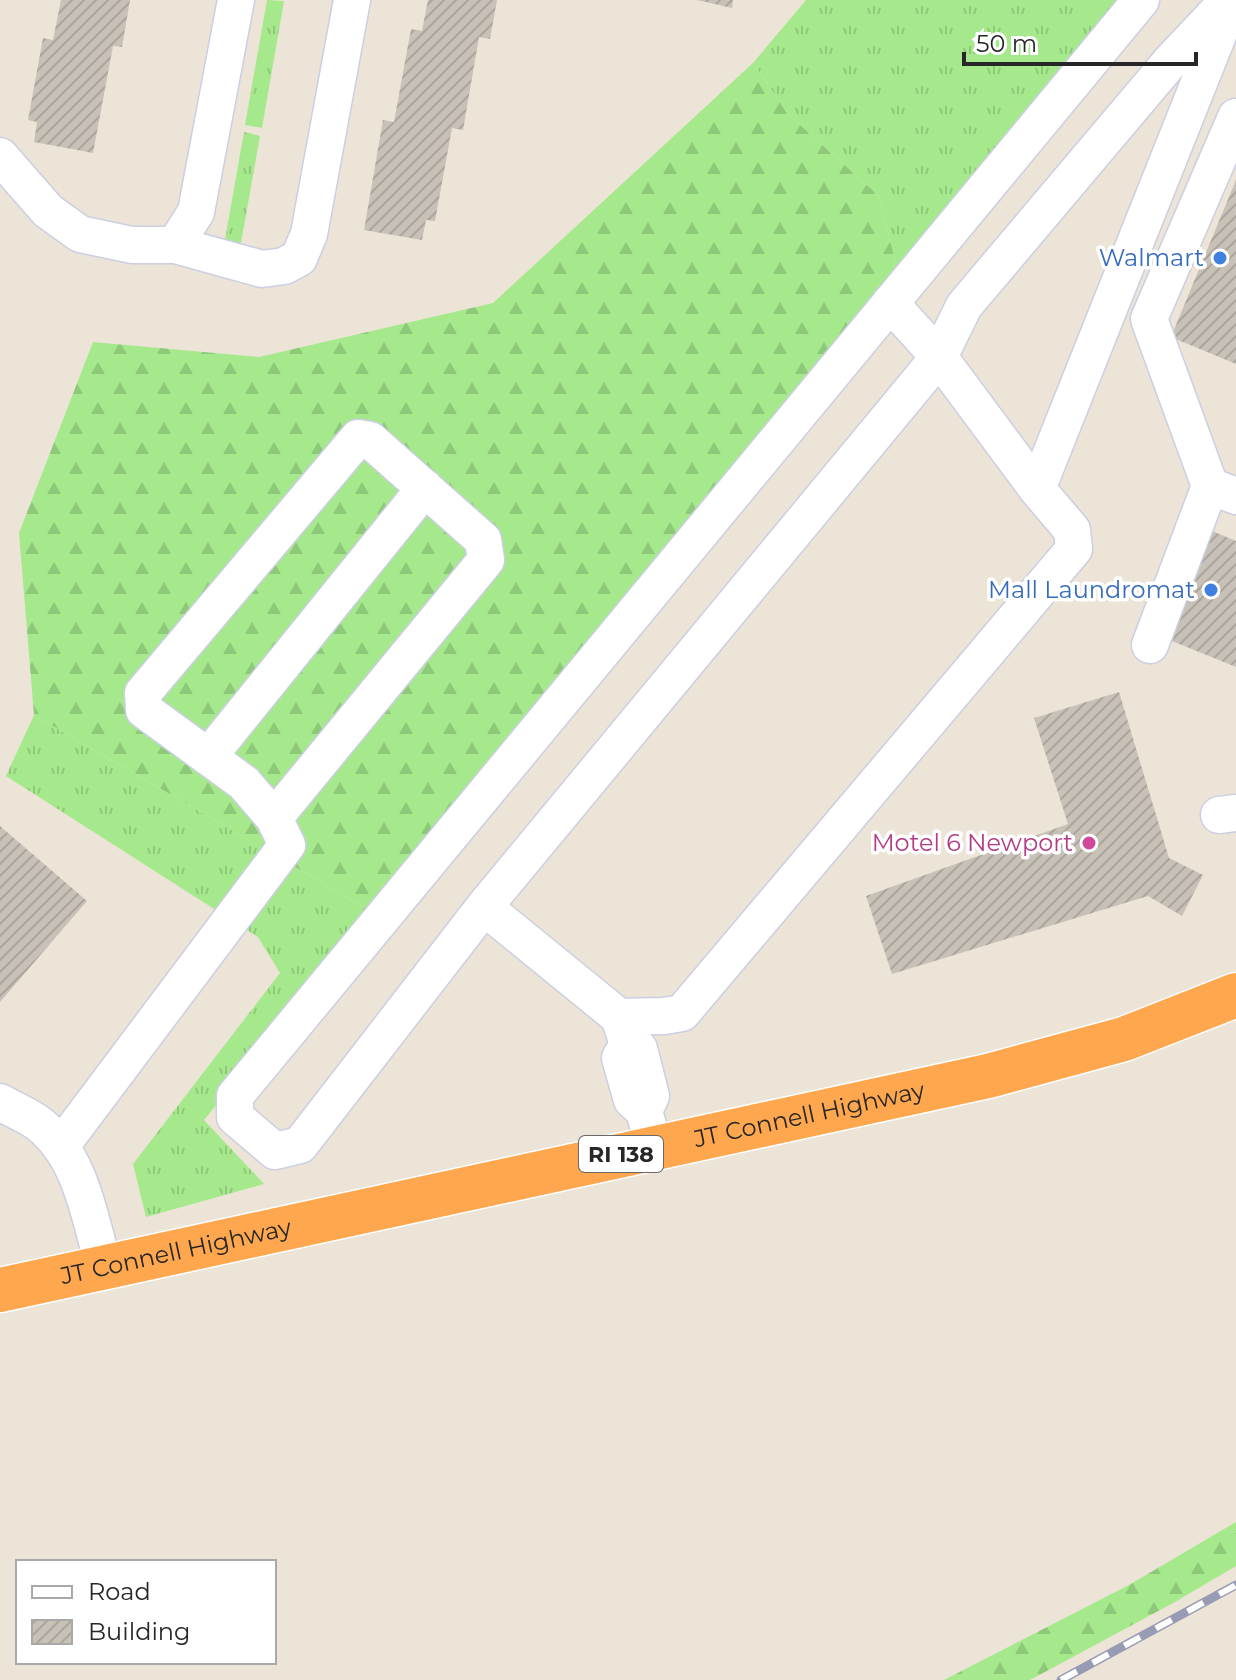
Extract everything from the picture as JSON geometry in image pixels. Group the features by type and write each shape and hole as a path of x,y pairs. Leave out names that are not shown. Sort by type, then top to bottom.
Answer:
{"highway":[{"name":"JT Connell Highway","path":"0,1290 104,1267 649,1129 975,1079 1138,1034 1236,995"}],"lane":[{"path":"175,245 196,212 236,0"},
{"path":"0,156 48,211 80,234 132,245 175,245 262,269 284,266 299,258 309,234 352,0"},
{"path":"1141,0 235,1096 235,1117 275,1151 300,1145 484,907 939,357 964,306 1170,62 1231,0"},
{"path":"1037,489 1231,0"},
{"path":"1150,645 1223,491 1149,319 1236,117"},
{"path":"624,1030 682,1013 1074,549 1072,530 1037,489 939,357 890,303"},
{"path":"61,1146 287,845 274,818 244,783 144,710 143,693 358,438 370,440 483,540 486,560 274,818"},
{"path":"208,757 425,488"},
{"path":"484,907 624,1030 639,1049 651,1096 649,1129"},
{"path":"0,1102 37,1123 61,1146 75,1168 104,1267"}],"green space":[{"path":"267,0 284,1 262,128 245,125"},
{"path":"806,0 1130,0 900,280 879,196 789,115 753,63"},
{"path":"753,63 789,115 879,196 900,280 374,913 34,715 19,533 93,342 259,357 493,303"},
{"path":"244,132 260,136 239,254 223,251"},
{"path":"34,715 374,913 204,1120 264,1184 146,1217 133,1164 280,973 258,937 6,776"},
{"path":"1236,1522 1236,1566 1175,1602 1030,1680 944,1680 1129,1585"}],"building":[{"path":"61,0 130,0 122,47 113,46 93,153 34,142 37,122 28,120 43,38 53,40"},
{"path":"428,0 497,0 490,39 479,37 463,130 452,128 435,221 426,220 422,240 364,230 383,120 394,122 411,29 422,31"},
{"path":"697,0 733,0 732,8"},
{"name":"Walmart","path":"1236,180 1236,364 1171,337"},
{"name":"Mall Laundromat","path":"1210,530 1236,541 1236,667 1167,639"},
{"name":"Motel 6 Newport","path":"1119,692 1169,858 1203,875 1182,916 1148,896 892,974 866,896 1068,824 1034,718"},
{"path":"0,826 87,901 0,1002"}],"railway":[{"path":"1061,1680 1236,1585"}],"place":[{"name":"Walmart","path":"1220,258"},
{"name":"Mall Laundromat","path":"1211,590"},
{"name":"Motel 6 Newport","path":"1089,843"}]}
